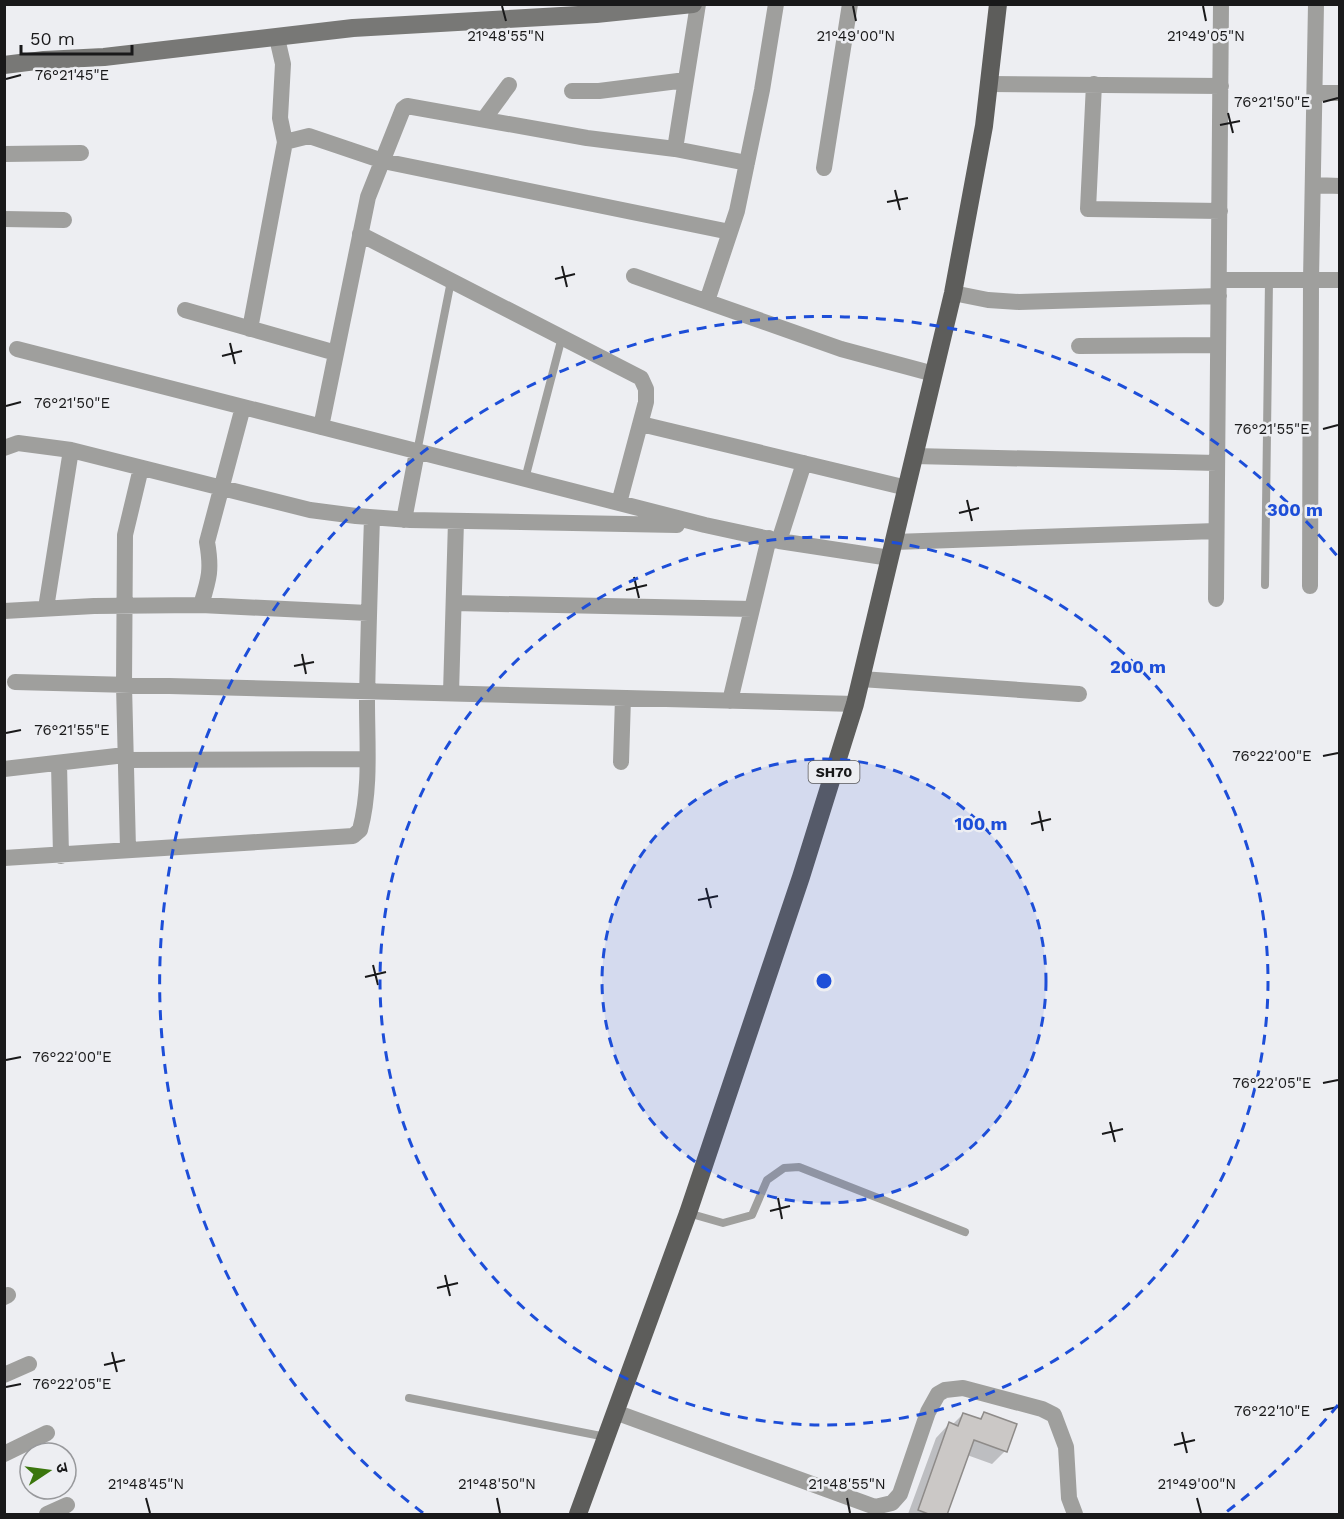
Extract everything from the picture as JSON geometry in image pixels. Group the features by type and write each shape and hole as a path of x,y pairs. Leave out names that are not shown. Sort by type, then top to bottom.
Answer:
{"main road":[{"name":"SH70","path":"578,1515 688,1213 801,877 855,704 953,293 984,126 998,4"}],"street":[{"path":"4,65 104,57 353,28 549,10 693,4"},
{"path":"675,148 698,4"},
{"path":"707,301 737,211 762,90 776,4"},
{"path":"824,168 850,4"},
{"path":"1216,599 1221,4"},
{"path":"1310,586 1311,280 1316,4"},
{"path":"250,329 285,142 280,118 283,64 277,38"},
{"path":"572,91 599,91 686,80"},
{"path":"989,84 1221,86"},
{"path":"1094,84 1088,209 1220,212"},
{"path":"484,119 509,86"},
{"path":"1315,93 1340,93"},
{"path":"321,427 368,197 403,109 407,106 587,138 675,148 747,163"},
{"path":"285,142 309,136 383,161 730,232"},
{"path":"4,154 81,153"},
{"path":"1313,185 1340,186"},
{"path":"4,219 64,220"},
{"path":"360,234 641,378 646,389 641,424 619,503"},
{"path":"634,276 841,349 934,374"},
{"path":"953,293 988,300 1019,302 1219,288 1269,280 1340,280"},
{"path":"185,310 336,353"},
{"path":"1079,346 1218,345"},
{"path":"17,349 705,525 774,540 892,550 1216,531"},
{"path":"201,605 211,565 207,542 243,407"},
{"path":"641,424 907,488"},
{"path":"4,448 18,443 71,450 310,510 372,518 705,525"},
{"path":"46,608 71,450"},
{"path":"404,520 417,452"},
{"path":"914,456 1217,463"},
{"path":"730,701 752,609 774,540 804,463"},
{"path":"128,849 123,685 125,535 141,468"},
{"path":"4,858 353,836 360,830 367,759 368,613 372,518"},
{"path":"452,693 456,521"},
{"path":"454,603 752,609"},
{"path":"4,611 201,605 368,613"},
{"path":"861,679 1079,694"},
{"path":"15,682 855,704"},
{"path":"621,762 623,698"},
{"path":"4,770 125,758 367,759"},
{"path":"59,763 61,855"},
{"path":"4,1376 29,1364"},
{"path":"615,1413 868,1506 885,1506 891,1509 900,1494 934,1398 945,1390 963,1388 1042,1409 1054,1415 1066,1447 1069,1498 1075,1515"},
{"path":"4,1455 47,1433"},
{"path":"47,1515 67,1505"}],"lane":[{"path":"1265,585 1269,280"},
{"path":"417,452 451,281"},
{"path":"525,479 562,337"},
{"path":"688,1213 723,1223 752,1215 767,1180 784,1168 799,1167 965,1232"},
{"path":"409,1398 606,1437"}],"building":[{"path":"984,1412 1017,1424 1007,1452 974,1440 947,1515 931,1515 918,1510 949,1422 958,1426 963,1413 981,1419"}]}
